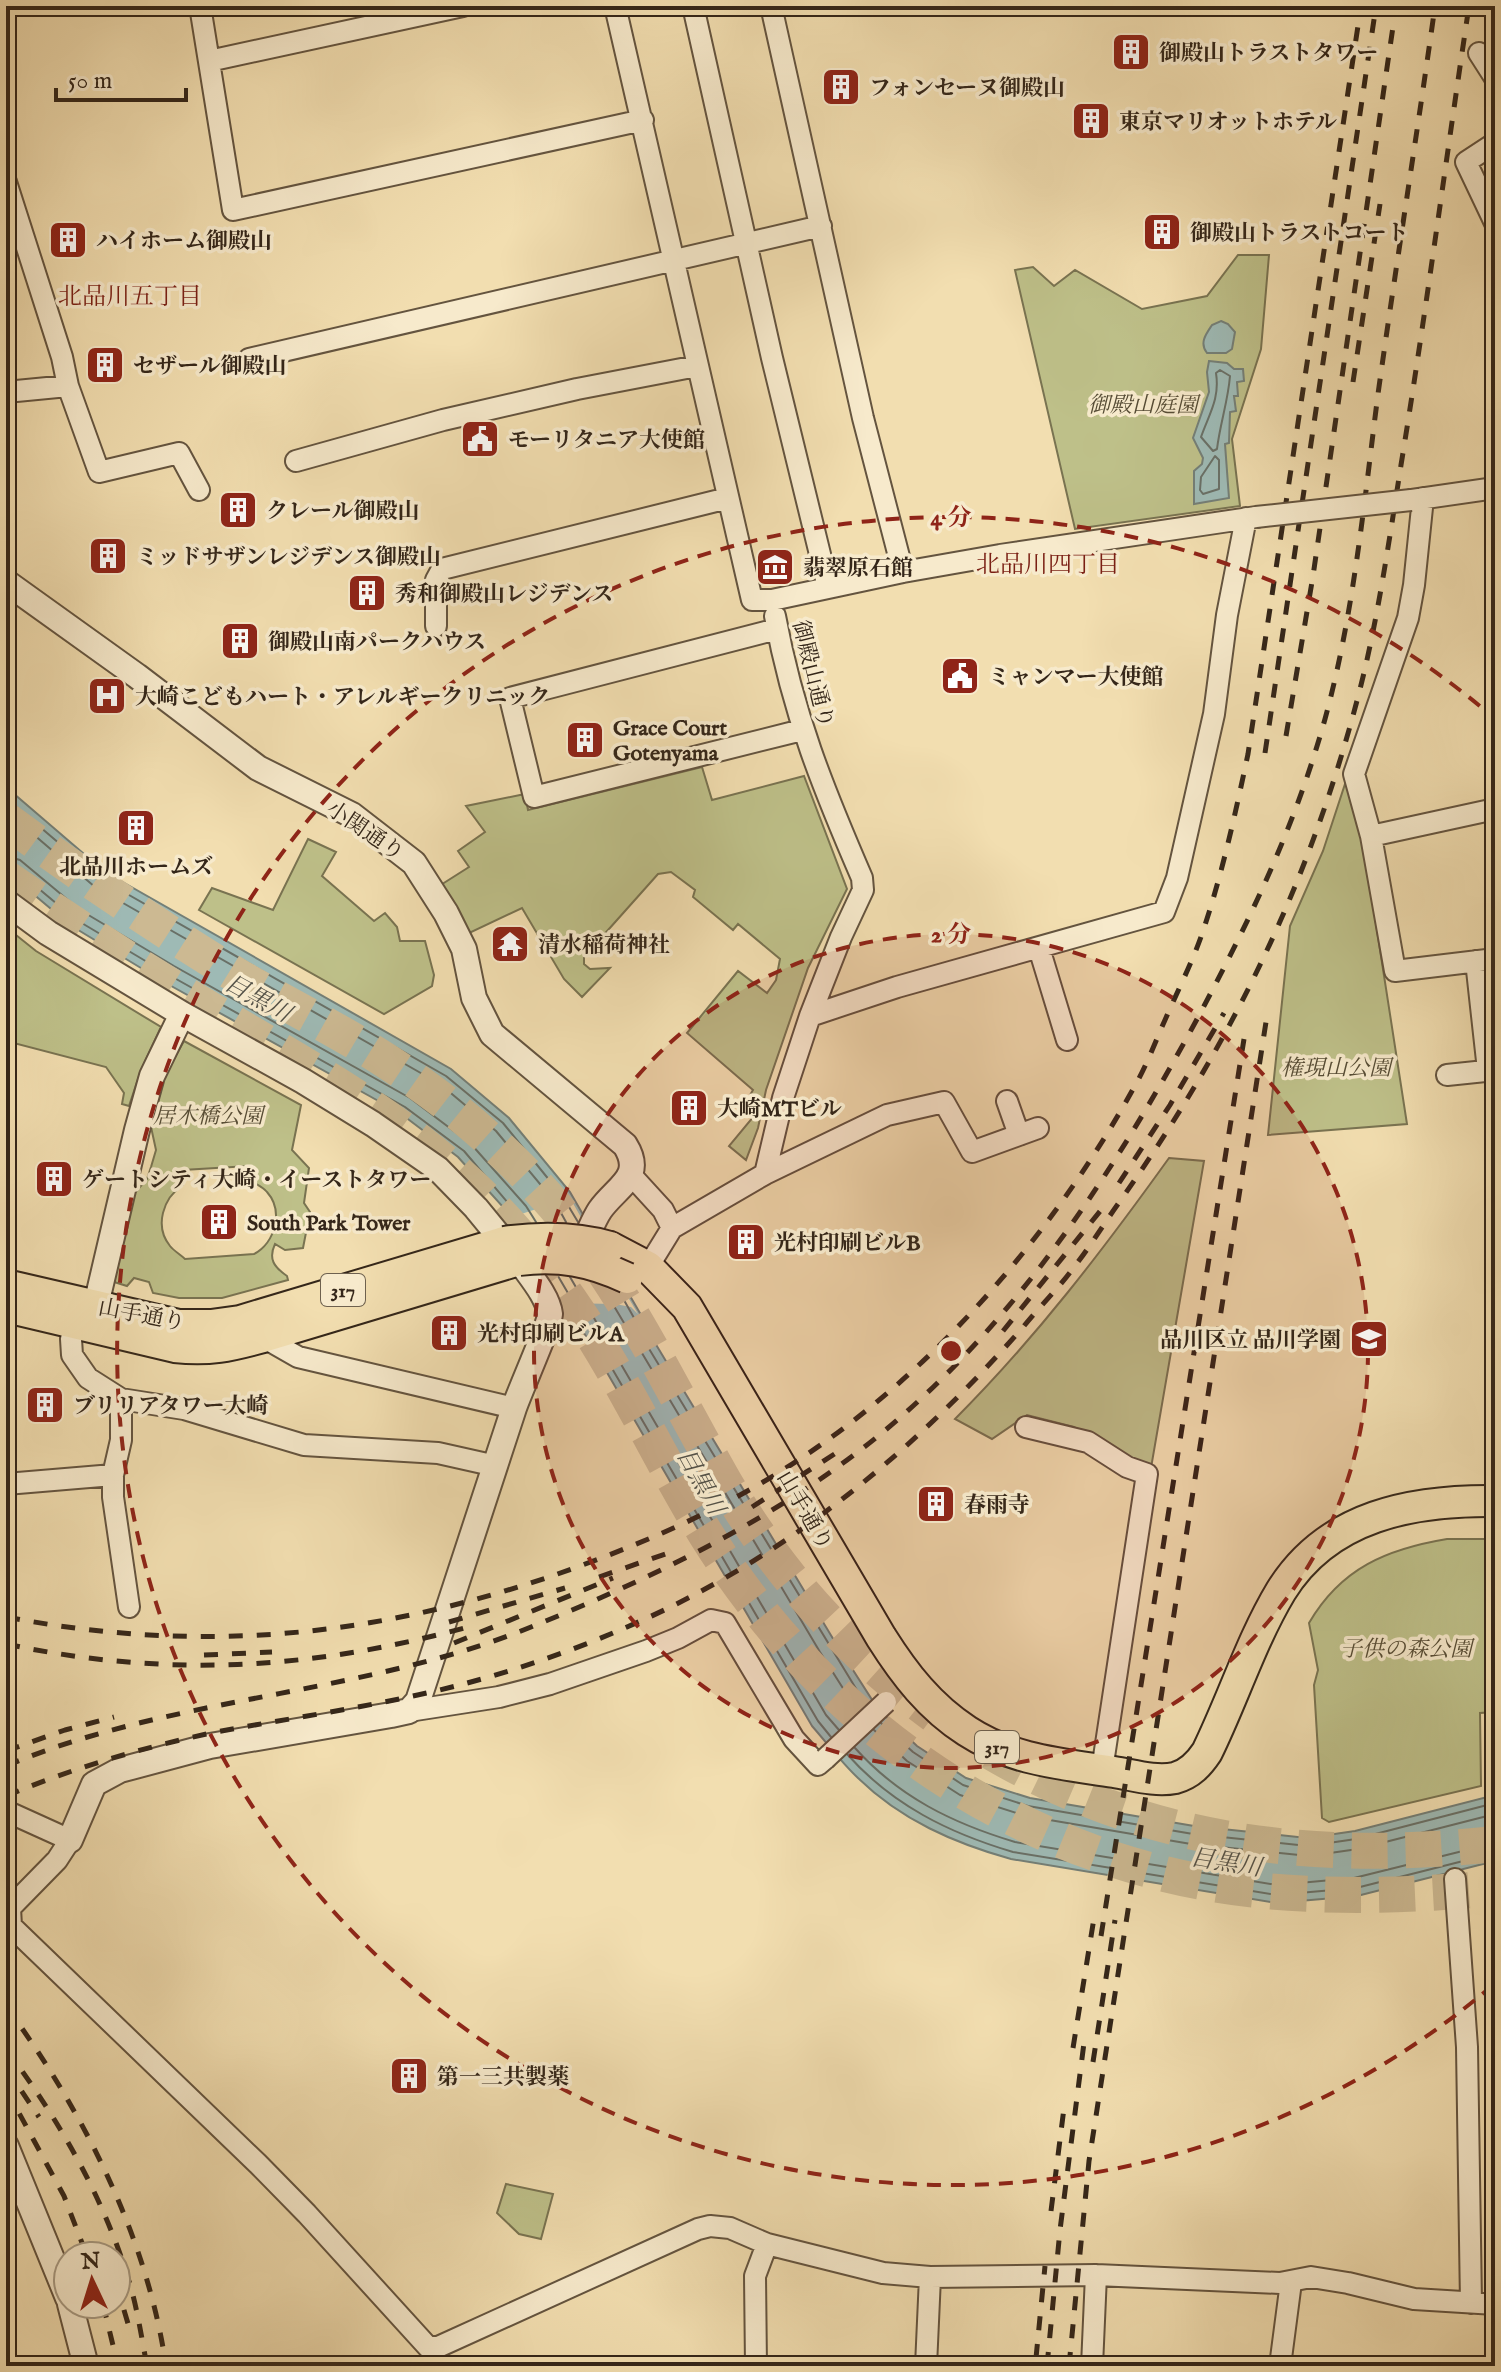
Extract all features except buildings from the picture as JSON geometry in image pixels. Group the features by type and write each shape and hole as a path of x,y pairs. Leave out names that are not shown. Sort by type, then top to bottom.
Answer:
{"main road":[{"name":"山手通り","path":"6,1285 175,1347 203,1350 229,1347 263,1337 540,1239 598,1244 687,1307 881,1637 926,1699 967,1731 1013,1754 1160,1779 1173,1778 1194,1769 1212,1743 1282,1590 1303,1564 1338,1536 1369,1520 1410,1506 1432,1502 1495,1501"},
{"name":"山手通り","path":"6,1307 179,1325 211,1325 240,1321 512,1251 637,1272 650,1295 687,1342 891,1697 979,1759 1038,1778 1140,1796 1178,1795 1206,1783 1223,1761 1297,1601 1338,1557 1372,1537 1402,1527 1456,1519 1495,1519"}],"street":[{"path":"200,6 233,210 643,120"},
{"path":"209,61 463,6"},
{"path":"615,6 752,600 772,600"},
{"path":"693,6 828,587"},
{"path":"771,6 863,418 903,572"},
{"path":"1479,53 1495,78"},
{"path":"1495,143 1466,162 1495,223"},
{"path":"6,182 68,386 99,472 179,453 199,490"},
{"path":"249,359 821,226"},
{"path":"296,461 443,420 577,389 697,366"},
{"path":"6,392 68,386"},
{"path":"1447,1075 1492,1070 1485,960 1395,971 1371,836 1354,774 1408,618 1414,585 1417,499 1495,488"},
{"path":"436,626 436,580 442,569 728,498"},
{"name":"御殿山通り","path":"765,1174 783,1098 810,1016 863,890 862,878 816,771 802,730 784,666 772,600 903,572 1251,518 1417,499"},
{"path":"810,1016 897,987 1164,912 1177,878 1214,714 1227,615 1251,518"},
{"name":"小関通り","path":"6,582 258,768 352,815 414,863 446,913 464,949 474,998 492,1034 625,1145 632,1159 631,1175"},
{"path":"777,629 510,698 534,797 802,730"},
{"path":"1371,836 1495,809"},
{"path":"6,902 48,933 182,1014 303,1081 438,1169 512,1251 546,1304 550,1316 514,1408 418,1701 409,1711"},
{"path":"1039,948 1067,1040"},
{"path":"182,1014 152,1076 86,1314 71,1339 72,1355 88,1378 121,1399 184,1409 304,1445 438,1453 496,1466"},
{"path":"637,1272 672,1228 765,1174 887,1115 944,1102 972,1152 1028,1132 1007,1101"},
{"path":"598,1244 599,1212 631,1175 663,1210 672,1228"},
{"path":"263,1337 298,1357 514,1408"},
{"path":"121,1399 121,1440 113,1475 113,1497 129,1607"},
{"path":"1026,1427 1088,1442 1127,1467 1147,1474 1102,1770"},
{"path":"6,1484 113,1475"},
{"path":"891,1697 818,1765 794,1739 725,1623 711,1620 657,1647 550,1684 499,1697 210,1746 120,1770 94,1784 70,1840 57,1860 10,1908 11,1926 278,2184 428,2347 438,2347 497,2322 710,2226 730,2228 767,2244 883,2273 930,2277 1096,2275 1291,2282 1311,2277 1414,2299 1495,2304"},
{"path":"6,1811 70,1840"},
{"path":"1455,1879 1467,2047 1471,2303"},
{"path":"6,2146 52,2259"},
{"path":"756,2366 755,2276 767,2244"},
{"path":"1092,2366 1096,2275"},
{"path":"926,2366 930,2277"},
{"path":"1280,2366 1291,2282"},
{"path":"74,2320 86,2366"}],"green space":[{"name":"御殿山庭園","path":"1238,255 1269,255 1261,349 1232,439 1240,506 1075,529 1015,270 1033,267 1054,286 1075,270 1142,309 1207,296"},
{"path":"702,767 712,800 804,776 847,889 808,968 766,1090 758,1128 746,1160 729,1146 754,1116 749,1103 753,1090 687,1033 738,971 767,993 776,980 780,959 738,924 733,930 693,897 695,890 671,872 658,874 584,957 584,964 590,969 610,968 582,997 564,979 522,908 465,935 436,888 469,867 458,851 485,832 466,806 525,794 528,810"},
{"name":"権現山公園","path":"1346,781 1351,788 1365,853 1407,1124 1268,1135 1290,926 1323,851"},
{"path":"308,839 336,852 322,876 374,921 385,913 397,927 400,941 425,941 434,975 432,986 384,1014 199,910 212,888 273,910"},
{"path":"6,927 36,951 161,1027 129,1106 122,1104 124,1093 106,1067 6,1041"},
{"name":"居木橋公園","path":"184,1041 301,1105 292,1150 309,1168 304,1203 310,1212 303,1248 285,1250 275,1244 272,1254 276,1266 288,1280 222,1298 179,1298 153,1293 149,1282 134,1278 127,1286 111,1281 132,1196 147,1179 156,1150 151,1127 165,1075","holes":["249,1166 251,1181 267,1192 275,1208 272,1235 261,1249 254,1254 185,1259 170,1246 162,1230 163,1213 170,1197 183,1185 183,1170"]},
{"path":"1169,1158 1204,1161 1151,1468 1123,1458 1074,1427 1027,1415 992,1439 955,1419 1067,1293"},
{"name":"子供の森公園","path":"1447,1539 1495,1539 1495,1712 1480,1713 1481,1786 1329,1822 1322,1818 1314,1685 1318,1670 1309,1623 1336,1588 1368,1564 1385,1555"},
{"path":"506,2184 553,2194 541,2239 519,2234 497,2213"}],"water":[{"path":"1221,321 1235,332 1232,349 1226,353 1207,353 1203,342 1206,335 1212,325"},
{"path":"1209,361 1243,369 1244,381 1237,382 1238,396 1234,396 1236,411 1230,412 1229,443 1225,444 1229,498 1194,504 1194,471 1202,464 1203,458 1193,438 1209,392"},
{"name":"目黒川","path":"6,787 105,872 451,1069 509,1118 570,1192 646,1328 878,1709 917,1746 966,1778 1030,1798 1194,1826 1307,1838 1355,1831 1495,1795 1495,1861 1357,1896 1276,1903 1011,1859 969,1846 929,1828 892,1806 852,1772 812,1726 587,1338 512,1217 458,1157 400,1113 164,982 70,925 6,871"}],"pier":[{"path":"570,1198 638,1314 631,1307 615,1304 562,1303 509,1218"}],"tunnel":[{"path":"6,820 91,881 207,957 353,1040 412,1078 511,1159 573,1228 597,1261 641,1331 721,1476 764,1544 842,1636 934,1715"},
{"path":"6,878 155,976 389,1119 456,1172 488,1202 532,1251 573,1305 707,1536 757,1607 813,1671 876,1729 945,1779 1019,1821 1097,1854 1180,1878 1266,1891 1352,1895 1495,1888"},
{"path":"991,1752 1051,1783 1112,1808 1173,1827 1235,1840 1298,1848 1362,1851 1495,1844"}],"railway":[{"path":"6,1617 145,1635 213,1637 280,1634 413,1614 481,1598 549,1577 702,1515 811,1452 868,1410 921,1363 972,1312 1019,1258 1102,1143 1141,1074 1198,945 1222,867 1248,754 1361,6"},
{"path":"1265,753 1376,6"},
{"path":"1286,736 1313,576 1396,6"},
{"path":"6,1766 70,1742 135,1724 335,1683 467,1650 531,1627 632,1584 780,1505 871,1442 956,1364 1035,1274 1104,1176 1196,1021 1269,873 1313,759 1335,679 1351,598 1435,6"},
{"path":"6,1796 83,1767 162,1744 396,1700 478,1680 585,1644 684,1600 792,1536 891,1459 981,1373 1062,1282 1159,1144 1231,1022 1291,896 1339,763 1366,665 1383,580 1469,6"},
{"path":"1353,382 1380,204"},
{"path":"1119,1183 1170,1105 1224,1013"},
{"path":"1069,2366 1089,2161 1266,1022"},
{"path":"1101,1936 1244,1039"},
{"path":"1003,1331 1101,1210"},
{"path":"752,1507 836,1453"},
{"path":"599,1577 671,1552"},
{"path":"454,1643 613,1578"},
{"path":"449,1622 565,1588"},
{"path":"6,1644 124,1662 238,1664 352,1653 468,1627"},
{"path":"204,1655 272,1652"},
{"path":"6,1751 114,1717"},
{"path":"1073,2048 1094,1918"},
{"path":"1093,2062 1115,1920"},
{"path":"6,2006 61,2088 108,2177 144,2270 166,2366"},
{"path":"1047,2366 1060,2230 1085,2035"},
{"path":"6,2049 63,2133 109,2224 131,2288 147,2366"},
{"path":"6,2068 39,2117"},
{"path":"6,2089 64,2196 81,2240"},
{"path":"1051,2211 1065,2100"},
{"path":"1036,2358 1045,2266"},
{"path":"107,2320 118,2366"},
{"path":"127,2320 129,2327"}],"place":[{"name":"御殿山トラストタワー","path":"1131,52"},
{"name":"フォンセーヌ御殿山","path":"841,87"},
{"name":"東京マリオットホテル","path":"1091,121"},
{"name":"御殿山トラストコート","path":"1162,232"},
{"name":"ハイホーム御殿山","path":"68,240"},
{"name":"セザール御殿山","path":"105,365"},
{"name":"モーリタニア大使館","path":"480,439"},
{"name":"クレール御殿山","path":"238,510"},
{"name":"ミッドサザンレジデンス御殿山","path":"108,556"},
{"name":"翡翠原石館","path":"775,567"},
{"name":"秀和御殿山レジデンス","path":"367,593"},
{"name":"御殿山南パークハウス","path":"240,641"},
{"name":"ミャンマー大使館","path":"960,676"},
{"name":"大崎こどもハート・アレルギークリニック","path":"107,696"},
{"name":"Grace Court Gotenyama","path":"585,740"},
{"name":"北品川ホームズ","path":"136,828"},
{"name":"清水稲荷神社","path":"510,944"},
{"name":"大崎MTビル","path":"689,1108"},
{"name":"ゲートシティ大崎・イーストタワー","path":"54,1179"},
{"name":"South Park Tower","path":"219,1222"},
{"name":"光村印刷ビルB","path":"746,1242"},
{"name":"光村印刷ビルA","path":"449,1333"},
{"name":"品川区立 品川学園","path":"1369,1339"},
{"name":"ブリリアタワー大崎","path":"45,1405"},
{"name":"春雨寺","path":"936,1504"},
{"name":"第一三共製薬","path":"409,2076"}],"district":[{"name":"北品川五丁目","path":"130,296"},
{"name":"北品川四丁目","path":"1048,564"}]}
